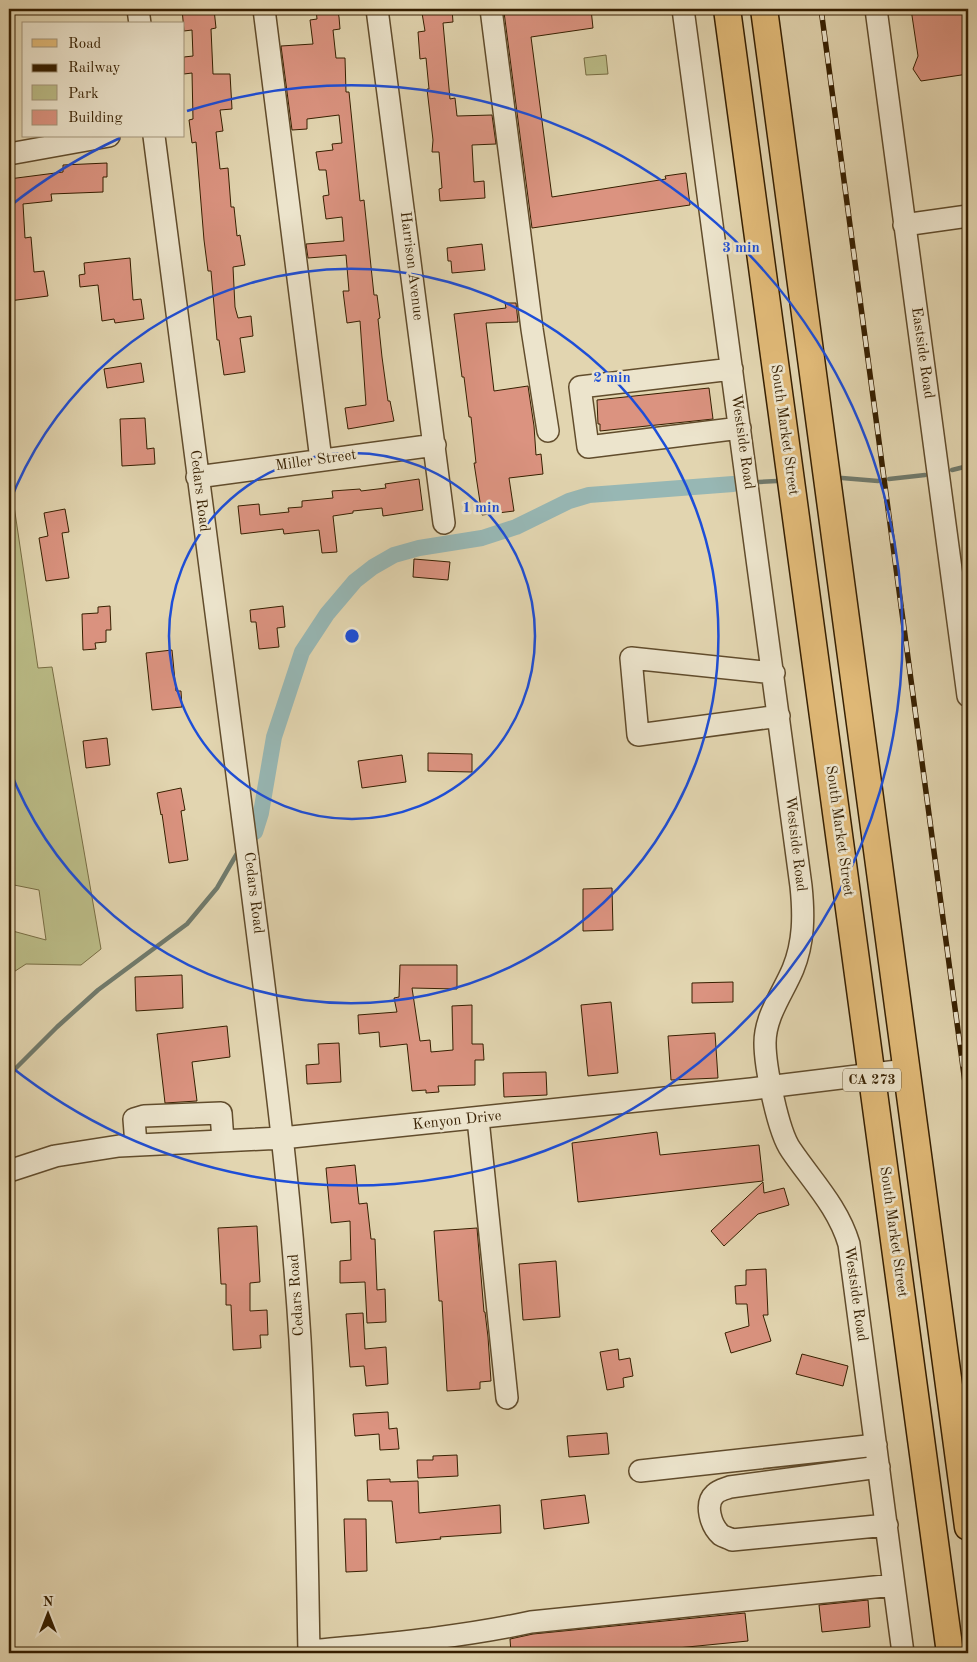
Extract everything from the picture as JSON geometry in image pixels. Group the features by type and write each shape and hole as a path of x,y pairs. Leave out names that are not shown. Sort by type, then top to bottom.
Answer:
{"main road":[{"name":"South Market Street","path":"727,9 950,1653"},
{"name":"CA 273","path":"764,9 968,1527"}],"street":[{"path":"138,9 140,22"},
{"path":"264,9 321,460"},
{"name":"Harrison Avenue","path":"377,9 444,522"},
{"path":"491,9 532,329 548,431"},
{"name":"Westside Road","path":"684,9 780,716 801,886 803,918 799,951 785,986 772,1011 766,1034 766,1053 780,1124 787,1144 836,1212 846,1235 852,1260 903,1653"},
{"name":"Eastside Road","path":"876,9 968,696"},
{"path":"9,154 98,138"},
{"name":"Cedars Road","path":"154,138 197,478 248,854 282,1138 300,1346 305,1459 309,1652"},
{"path":"904,225 968,216"},
{"path":"732,369 580,387 588,447 740,428"},
{"name":"Miller Street","path":"197,478 435,445"},
{"path":"774,673 631,658 638,734 780,716"},
{"name":"Kenyon Drive","path":"9,1171 72,1152 136,1145 282,1138 478,1119 906,1070"},
{"path":"136,1145 134,1119 144,1116 221,1113 223,1141"},
{"path":"478,1119 508,1398"},
{"path":"640,1471 876,1445"},
{"path":"879,1467 730,1487 716,1492 711,1499 709,1510 715,1527 722,1536 732,1540 887,1525"},
{"path":"309,1652 403,1642 531,1622 894,1585"}],"green space":[{"path":"606,55 608,74 586,75 584,58"},
{"path":"9,472 38,668 52,667 101,949 81,965 26,964 9,975 9,930 46,940 39,890 9,884"}],"building":[{"path":"182,9 214,9 216,28 211,29 213,74 230,74 232,109 220,110 223,131 216,132 220,169 228,168 231,207 234,207 237,236 240,235 245,265 233,267 235,307 238,318 251,316 253,336 240,338 245,372 224,375 219,340 217,340 211,271 208,271 204,240 196,142 192,143 189,120 193,119 192,73 185,74 185,57 193,56 192,30 185,31 185,22 183,22"},
{"path":"316,9 337,9 339,17 340,29 333,30 336,58 345,58 346,92 349,92 360,201 364,200 374,295 377,295 380,318 378,319 382,357 388,401 390,401 394,421 348,429 345,408 366,405 360,321 347,323 343,291 349,291 346,255 308,258 306,244 344,241 342,217 326,219 323,196 329,195 326,170 319,170 316,152 333,150 332,144 342,143 339,115 307,119 307,129 292,130 281,46 313,44 310,20 317,19"},
{"path":"437,9 452,9 453,22 443,23 450,99 455,98 457,116 492,115 496,144 472,145 474,182 484,181 485,198 440,201 439,189 442,188 439,152 432,152 433,140 427,89 429,89 426,58 420,59 418,32 425,31 422,13 437,11"},
{"path":"526,9 591,9 593,28 531,37 552,197 666,179 665,176 686,173 690,205 532,228 504,12"},
{"path":"911,9 968,9 968,74 921,81 913,69 918,56"},
{"path":"107,163 107,177 103,177 103,192 51,194 52,201 23,204 25,238 31,237 34,272 44,271 48,296 9,301 9,275 12,275 9,240 9,179 63,172 63,165"},
{"path":"482,244 485,270 452,273 451,261 448,261 447,248"},
{"path":"130,258 133,300 141,299 144,319 115,323 114,319 102,321 98,285 80,287 79,275 85,274 84,263"},
{"path":"505,303 516,303 518,322 486,323 494,391 528,386 536,455 541,454 543,474 509,478 514,511 482,515 474,463 476,463 471,417 469,417 464,377 462,377 454,314 506,308"},
{"path":"141,363 144,382 107,388 104,369"},
{"path":"709,388 713,419 600,431 597,400"},
{"path":"145,418 147,449 154,448 155,464 122,466 120,419"},
{"path":"419,479 423,510 383,516 382,508 353,511 353,513 333,516 337,552 322,553 319,530 284,534 283,529 241,534 238,506 259,504 260,515 289,512 288,508 302,507 302,501 333,498 332,491 360,489 361,491 386,488 385,484"},
{"path":"65,509 69,532 62,533 69,578 46,581 39,538 48,536 44,513"},
{"path":"414,559 450,562 448,580 413,577"},
{"path":"110,606 111,630 106,630 106,642 95,643 96,649 83,650 82,614 98,613 98,607"},
{"path":"283,606 285,627 277,628 279,647 259,649 256,622 251,622 250,610"},
{"path":"172,650 176,691 181,691 182,707 152,710 146,653"},
{"path":"107,738 110,765 86,768 83,741"},
{"path":"428,753 472,754 472,772 428,771"},
{"path":"402,755 406,782 362,788 358,761"},
{"path":"181,788 185,810 181,811 188,860 169,863 157,793"},
{"path":"612,888 613,930 583,931 583,889"},
{"path":"400,965 457,965 457,989 412,988 420,1041 430,1040 431,1052 453,1050 452,1006 472,1005 472,1044 483,1044 484,1060 475,1060 475,1085 438,1086 439,1092 426,1093 426,1090 412,1091 407,1044 380,1047 379,1032 359,1034 358,1015 397,1012 394,998 399,997"},
{"path":"182,975 183,1008 136,1011 135,977"},
{"path":"733,982 733,1002 692,1003 692,983"},
{"path":"611,1002 618,1073 588,1076 581,1005"},
{"path":"227,1026 230,1057 192,1062 197,1101 165,1103 157,1034"},
{"path":"715,1033 718,1078 671,1080 668,1036"},
{"path":"339,1043 341,1082 307,1084 306,1065 319,1064 318,1044"},
{"path":"546,1072 547,1095 504,1097 503,1073"},
{"path":"657,1132 660,1155 759,1145 763,1181 578,1202 572,1143"},
{"path":"355,1165 359,1204 367,1203 371,1239 375,1239 377,1290 385,1289 386,1322 367,1323 365,1282 340,1283 340,1261 351,1260 350,1221 331,1223 326,1168"},
{"path":"763,1182 764,1193 784,1188 789,1205 758,1214 724,1246 711,1231"},
{"path":"257,1226 260,1282 250,1283 250,1311 267,1310 268,1335 260,1335 261,1348 233,1350 231,1305 226,1305 226,1284 221,1284 218,1228"},
{"path":"477,1228 491,1381 480,1382 480,1389 447,1391 442,1301 439,1301 434,1231"},
{"path":"556,1261 560,1317 523,1320 519,1264"},
{"path":"766,1269 768,1315 763,1315 771,1341 731,1353 725,1333 749,1326 747,1304 736,1304 735,1286 746,1285 746,1270"},
{"path":"363,1313 365,1349 386,1347 388,1384 366,1386 364,1366 350,1367 346,1314"},
{"path":"618,1349 619,1360 630,1358 633,1376 623,1378 624,1387 607,1390 600,1352"},
{"path":"802,1354 848,1366 843,1386 796,1374"},
{"path":"388,1412 389,1429 397,1428 399,1449 380,1450 379,1434 355,1436 353,1414"},
{"path":"607,1433 609,1454 569,1457 567,1436"},
{"path":"457,1455 458,1476 418,1478 417,1460 433,1460 433,1456"},
{"path":"390,1479 390,1482 418,1481 419,1513 500,1505 501,1533 440,1537 441,1539 396,1543 392,1501 368,1501 367,1480"},
{"path":"585,1495 589,1523 544,1529 541,1500"},
{"path":"344,1519 366,1519 367,1571 346,1572"},
{"path":"868,1600 870,1627 822,1632 819,1605"},
{"path":"745,1613 748,1641 657,1650 658,1653 511,1653 510,1639 533,1634"}],"waterway":[{"path":"952,470 968,466"},
{"path":"889,479 925,475"},
{"path":"842,478 878,481"},
{"path":"759,482 777,481"},
{"path":"255,832 261,813 274,737 302,652 327,614 355,581 373,567 394,555 419,548 482,538 516,527 569,501 589,495 733,484"},
{"path":"9,1075 57,1027 98,990 187,924 217,888 239,850"}],"railway":[{"path":"821,9 968,1105"}]}
